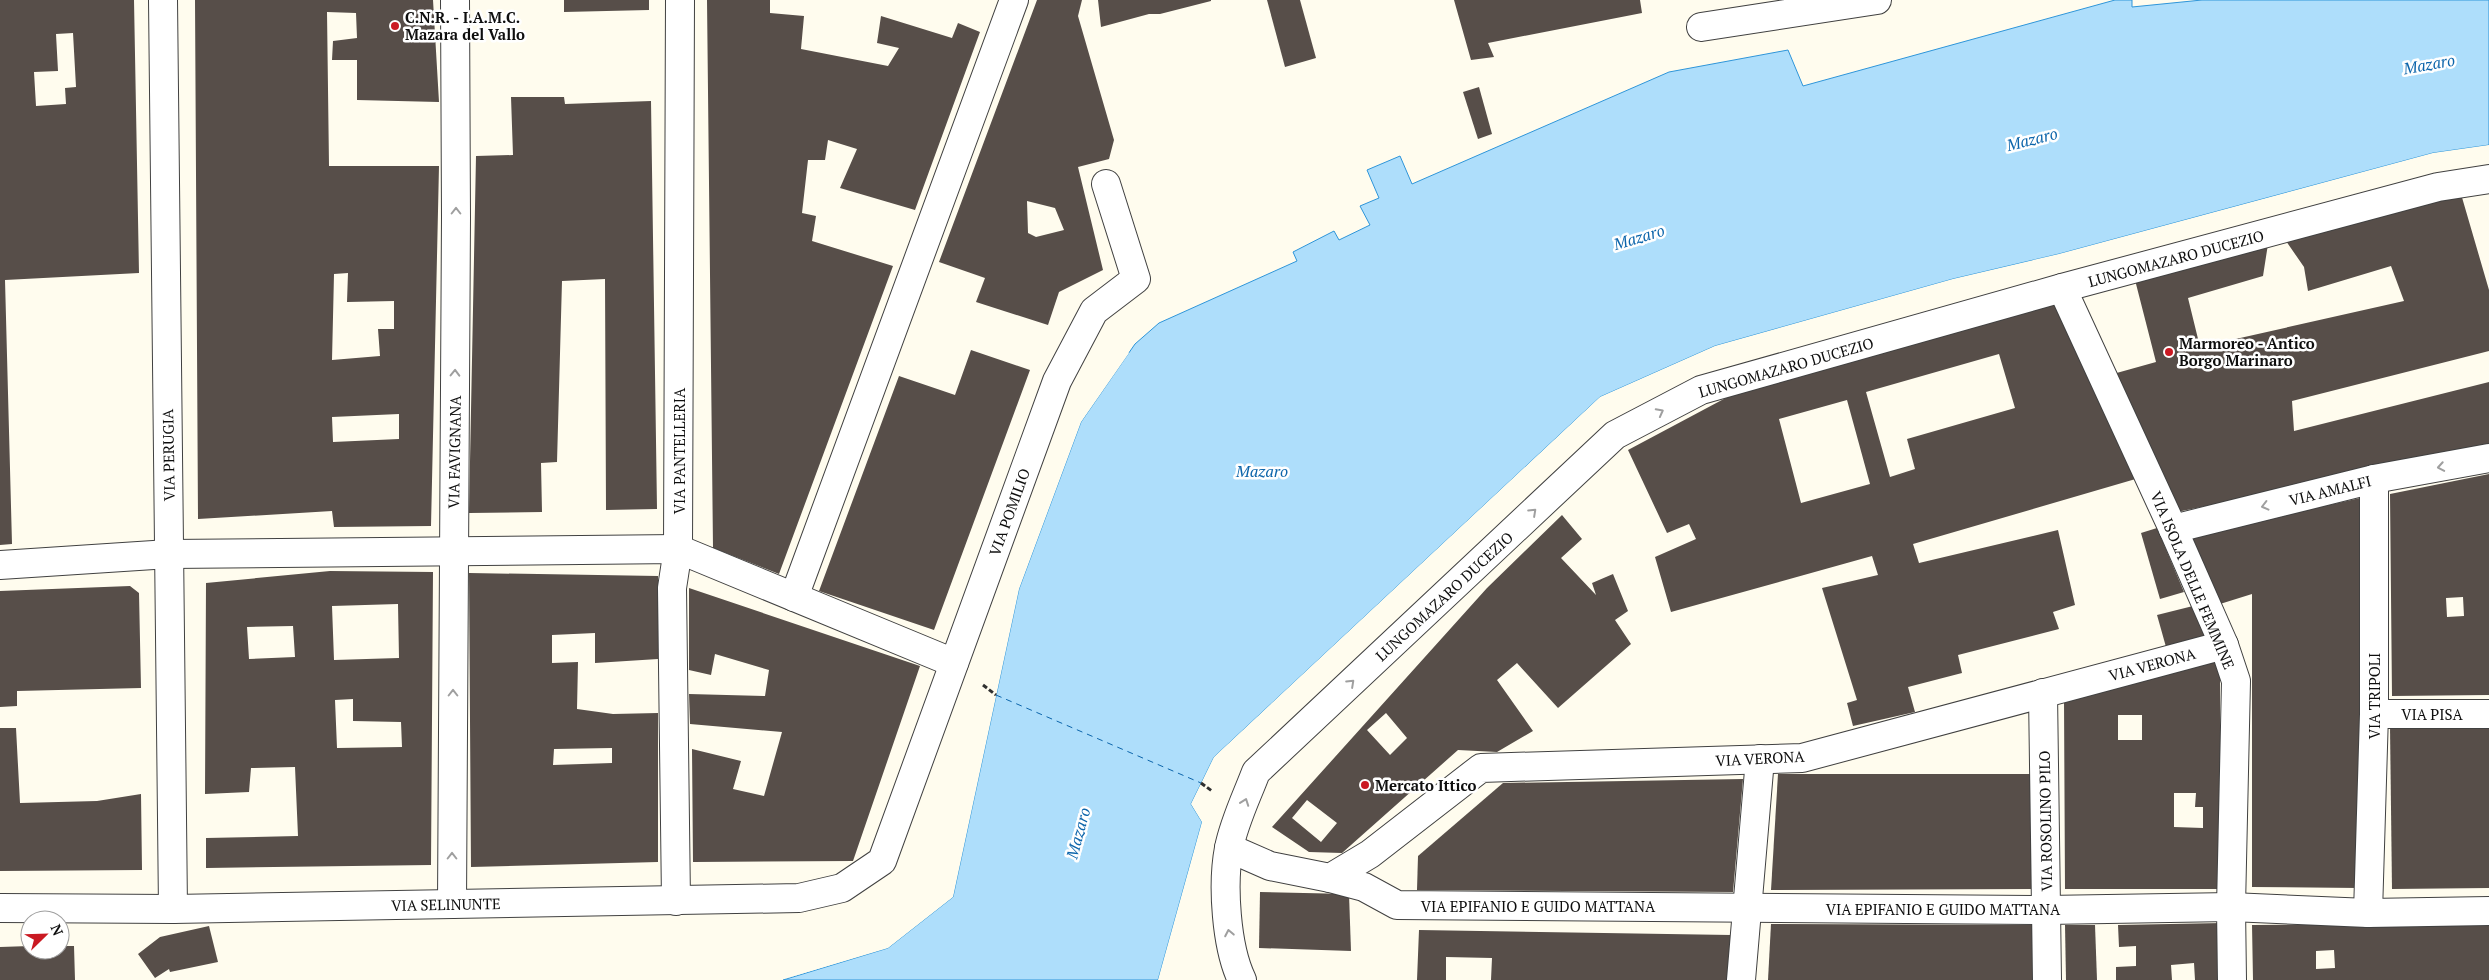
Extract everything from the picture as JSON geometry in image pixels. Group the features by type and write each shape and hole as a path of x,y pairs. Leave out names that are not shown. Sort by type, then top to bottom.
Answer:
{"street":[{"name":"VIA PERUGIA","path":"163,0 172,909"},
{"name":"VIA FAVIGNANA","path":"452,904 456,227 455,0"},
{"name":"VIA PANTELLERIA","path":"676,901 672,588 678,549 680,0"},
{"path":"794,597 1014,0"},
{"path":"1701,27 1877,0"},
{"name":"VIA POMILIO","path":"882,861 1057,381 1094,311 1136,279 1106,184"},
{"name":"LUNGOMAZARO DUCEZIO","path":"1242,980 1236,968 1225,913 1229,848 1256,772 1615,435 1701,390 2062,288 2438,187 2487,186"},
{"name":"VIA ISOLA DELLE FEMMINE","path":"2062,288 2173,528 2224,645 2236,681 2231,907 2232,980"},
{"name":"VIA AMALFI","path":"2173,528 2374,479 2489,458"},
{"name":"VIA TRIPOLI","path":"2368,913 2374,714 2374,479"},
{"path":"0,565 169,554 678,549 954,663"},
{"name":"VIA VERONA","path":"1330,878 1370,854 1482,768 1802,758 2224,645"},
{"name":"VIA ROSOLINO PILO","path":"2043,693 2047,980"},
{"name":"VIA PISA","path":"2374,714 2489,714"},
{"path":"1741,980 1760,759"},
{"path":"1229,848 1270,866 1330,878"},
{"name":"VIA SELINUNTE","path":"0,908 172,909 799,898 842,888 882,861"},
{"name":"VIA EPIFANIO E GUIDO MATTANA","path":"1330,878 1364,887 1397,905 2046,910 2231,907 2368,913 2489,911"}],"water":[{"name":"Mazaro","path":"2115,0 2132,0 2132,7 2202,0 2489,0 2489,145 2433,153 2059,254 1953,279 1715,346 1600,397 1214,757 1191,804 1202,822 1158,980 783,980 888,948 953,897 1019,589 1081,422 1135,344 1159,323 1297,261 1293,252 1334,231 1339,240 1370,225 1360,206 1379,198 1367,170 1400,156 1412,184 1669,72 1788,50 1803,86"}],"pier":[{"path":"2489,145 2489,148 2433,155 2060,257 1954,281 1716,348 1601,400 1216,758 1194,804 1204,823 1161,980 1158,980 1202,822 1191,804 1214,757 1600,397 1715,346 1953,279 2059,254 2433,153"},
{"path":"1127,351 1129,353 1081,422 1019,589 953,897 888,948 781,980 886,945 950,896 1017,588 1079,421"}],"building":[{"path":"0,0 134,0 139,273 5,280 12,544 0,545","holes":["73,33 76,87 65,88 66,104 36,106 34,72 58,71 56,34"]},
{"path":"195,0 433,0 439,102 357,100 357,60 332,60 333,41 357,38 356,13 327,12 329,166 439,166 431,526 334,527 332,511 198,519","holes":["348,273 347,302 394,301 394,329 378,329 380,356 332,360 334,274","399,414 399,439 333,442 332,417"]},
{"path":"564,0 649,0 649,10 564,12"},
{"path":"707,0 770,0 770,13 804,16 801,49 888,66 899,48 877,43 881,16 952,38 958,23 980,32 915,210 840,188 857,149 828,140 825,160 808,160 802,213 816,216 812,241 893,266 779,574 713,548"},
{"path":"1037,0 1082,0 1078,16 1114,140 1109,159 1078,167 1103,270 1059,292 1048,325 976,302 985,278 939,262","holes":["1027,201 1055,208 1064,230 1036,237 1028,233"]},
{"path":"1098,0 1211,1 1160,14 1149,14 1101,27"},
{"path":"1267,0 1300,0 1316,58 1285,67"},
{"path":"1454,0 1640,0 1642,13 1488,43 1494,57 1471,60"},
{"path":"1479,87 1492,134 1478,139 1463,92"},
{"path":"511,97 564,97 565,104 651,101 657,509 606,510 605,279 562,281 557,462 541,463 542,512 469,513 476,156 513,155"},
{"path":"2461,194 2489,290 2489,351 2292,401 2294,431 2489,382 2489,448 2177,512 2113,374 2156,362 2135,280 2268,244 2263,276 2188,298 2200,347 2404,301 2391,266 2308,291 2304,267 2286,241"},
{"path":"2057,302 2139,478 1913,544 1919,563 2058,530 2075,605 2053,612 2059,629 1958,655 1962,673 1908,687 1915,712 1853,726 1847,703 1857,700 1822,588 1878,575 1872,556 1671,612 1655,557 1696,539 1689,524 1667,533 1628,450 1735,393","holes":["1999,354 2015,408 1907,439 1915,469 1890,477 1866,392","1847,400 1870,484 1801,503 1779,419"]},
{"path":"971,350 1030,370 934,630 819,591 899,376 955,395"},
{"path":"2489,474 2489,695 2392,696 2390,494","holes":["2463,597 2464,616 2447,617 2446,598"]},
{"path":"2360,498 2359,888 2252,887 2252,594 2220,604 2188,537"},
{"path":"1562,515 1582,539 1561,558 1596,595 1592,583 1613,574 1628,611 1615,620 1631,644 1558,708 1517,663 1497,680 1533,731 1497,752 1458,750 1342,853 1309,852 1272,827 1487,588","holes":["1386,713 1407,738 1390,755 1367,730","1307,800 1337,823 1321,842 1292,818"]},
{"path":"2157,528 2184,592 2160,599 2141,533"},
{"path":"330,571 433,572 431,865 206,868 206,838 298,836 295,767 251,768 249,792 205,794 206,583","holes":["398,604 399,658 334,660 332,606","293,626 295,657 249,659 247,627","353,699 353,721 401,722 402,747 337,748 335,700"]},
{"path":"469,573 658,576 658,659 595,663 595,633 552,635 552,663 578,662 577,709 613,714 658,713 658,862 471,867","holes":["612,748 612,763 553,765 554,749"]},
{"path":"130,586 139,593 141,688 17,691 17,706 0,707 0,591"},
{"path":"689,588 920,666 853,861 693,862 692,749 741,761 733,789 764,796 782,732 690,724 689,694 765,696 769,670 715,654 711,675 689,670"},
{"path":"2193,606 2205,636 2166,647 2157,615"},
{"path":"2214,659 2220,669 2220,889 2065,889 2064,700","holes":["2118,715 2142,715 2142,740 2118,740","2174,793 2196,793 2195,807 2203,807 2203,828 2174,827"]},
{"path":"2489,725 2489,888 2392,889 2390,726"},
{"path":"0,728 16,728 20,803 97,801 141,794 142,870 0,871"},
{"path":"1778,774 2033,774 2033,889 1771,890"},
{"path":"1743,779 1733,892 1417,890 1418,856 1503,783"},
{"path":"1260,892 1349,894 1351,951 1259,948"},
{"path":"2222,923 2222,980 2195,980 2194,963 2171,965 2172,980 2116,980 2116,967 2136,966 2136,946 2119,947 2118,925"},
{"path":"2489,923 2489,980 2253,980 2252,925","holes":["2334,950 2335,968 2316,969 2316,951"]},
{"path":"1771,924 2033,925 2034,980 1768,980"},
{"path":"2065,925 2095,925 2097,980 2066,980"},
{"path":"209,926 218,962 170,972 169,969 155,978 138,954 160,937"},
{"path":"1419,930 1731,935 1728,980 1491,980 1492,958 1446,957 1446,980 1417,980"},
{"path":"20,946 20,960 70,960 70,946 74,946 75,980 0,980 0,947"}],"ferry route":[{"path":"996,695 1201,783"}],"place":[{"name":"C.N.R. - I.A.M.C. Mazara del Vallo","path":"395,26"},
{"name":"Marmoreo - Antico Borgo Marinaro","path":"2169,352"},
{"name":"Mercato Ittico","path":"1365,785"}]}
